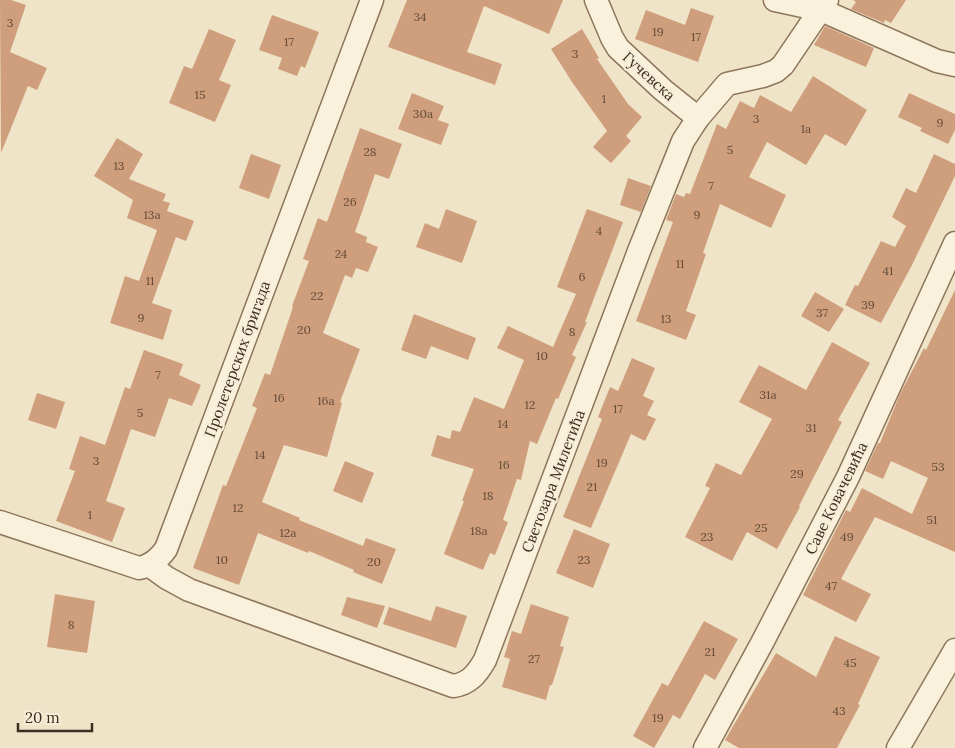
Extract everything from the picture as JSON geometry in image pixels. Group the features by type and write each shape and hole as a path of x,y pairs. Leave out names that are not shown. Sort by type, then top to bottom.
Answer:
{"street":[{"name":"Пролетерских бригада","path":"149,565 158,560 166,549 372,0"},
{"name":"Гучевска","path":"596,0 618,48 663,90 698,118"},
{"path":"775,0 824,5 937,61 955,65"},
{"name":"Светозара Милетића","path":"149,565 189,590 434,680 453,686 461,685 470,680 478,672 485,660 683,141 698,118 727,84 764,76 776,71 783,64 824,5"},
{"name":"Саве Ковачевића","path":"705,748 848,477 955,243"},
{"path":"0,522 128,565 139,568 149,565"},
{"path":"898,748 955,650"}],"building":[{"path":"0,0 11,0 26,5 10,52 47,68 37,90 28,86 1,153"},
{"path":"407,0 563,0 549,34 484,6 467,52 502,64 495,85 388,47"},
{"path":"853,0 906,0 891,23 885,20 884,23 851,9 856,2"},
{"path":"691,8 714,16 698,62 635,39 646,10 685,25"},
{"path":"272,15 319,32 305,68 301,66 297,76 278,69 282,58 259,50"},
{"path":"825,26 874,48 866,67 814,45"},
{"path":"209,29 236,40 219,80 231,85 215,122 169,103 184,66 192,69"},
{"path":"582,29 599,58 597,59 628,104 642,117 626,136 631,141 611,163 593,147 607,131 551,49"},
{"path":"813,76 867,110 846,146 825,134 806,165 767,142 749,177 786,195 771,228 720,204 703,253 706,254 686,311 696,315 686,340 636,321 673,222 666,220 676,194 684,197 686,193 690,194 717,124 726,129 740,101 754,108 760,95 791,112"},
{"path":"412,93 444,106 438,120 449,124 441,145 398,129"},
{"path":"909,93 955,114 955,130 948,144 920,131 922,128 898,117"},
{"path":"360,128 402,144 389,179 375,174 355,232 367,237 366,242 378,247 368,272 356,268 352,278 345,275 323,333 360,349 340,402 342,403 327,457 284,445 262,502 300,518 299,520 363,546 366,538 396,549 382,584 309,551 308,553 258,533 239,585 193,568 223,485 226,486 257,408 252,406 265,373 270,375 292,306 309,261 303,259 318,218 327,222"},
{"path":"117,138 143,154 129,179 166,194 163,201 170,203 167,211 194,221 186,241 176,237 152,303 172,310 163,340 110,323 125,276 139,281 157,230 127,218 133,200 94,176"},
{"path":"251,154 281,165 269,199 239,188"},
{"path":"934,154 955,164 955,176 912,265 881,323 845,305 855,285 858,286 881,241 895,247 906,226 892,217 906,188 916,193"},
{"path":"628,178 651,186 641,212 620,205"},
{"path":"446,209 477,221 462,263 416,247 425,223 439,229"},
{"path":"587,209 623,222 585,322 587,322 572,355 576,357 537,444 530,441 521,480 517,479 503,520 508,522 495,555 490,553 483,570 444,554 474,469 431,456 437,435 450,439 452,430 460,432 474,397 504,409 524,360 497,348 508,326 553,347 576,294 557,287"},
{"path":"955,290 955,552 875,517 841,579 871,594 856,622 803,595 846,510 850,512 862,488 912,514 928,478 891,461 883,479 865,471 878,443 880,443 900,394 924,348 926,350"},
{"path":"815,292 844,309 829,332 801,316"},
{"path":"414,314 476,338 468,360 431,346 426,359 401,350"},
{"path":"832,342 870,363 838,420 842,422 777,549 747,532 732,561 685,537 710,488 705,486 716,463 741,475 772,419 739,402 759,365 806,390"},
{"path":"144,350 183,364 179,375 201,385 192,406 169,398 155,437 131,429 106,501 125,508 112,542 56,521 75,471 69,469 80,436 105,445 125,387 130,389"},
{"path":"632,358 655,368 643,396 654,401 647,415 656,419 645,441 631,434 591,528 563,517 602,419 598,417 610,387 618,391"},
{"path":"37,393 65,402 56,429 28,420"},
{"path":"345,461 374,473 362,503 333,491"},
{"path":"574,529 610,544 593,588 556,573"},
{"path":"55,594 95,601 87,653 47,647"},
{"path":"347,597 385,606 377,628 341,615"},
{"path":"531,604 569,617 560,646 564,647 546,700 502,687 510,659 504,657 512,631 521,634"},
{"path":"436,606 467,616 456,648 383,624 389,607 431,621"},
{"path":"704,621 738,639 715,680 705,674 680,719 673,715 654,748 633,736 662,683 668,686"},
{"path":"835,636 880,657 858,704 860,705 837,748 739,748 725,740 776,653 816,677"}]}
